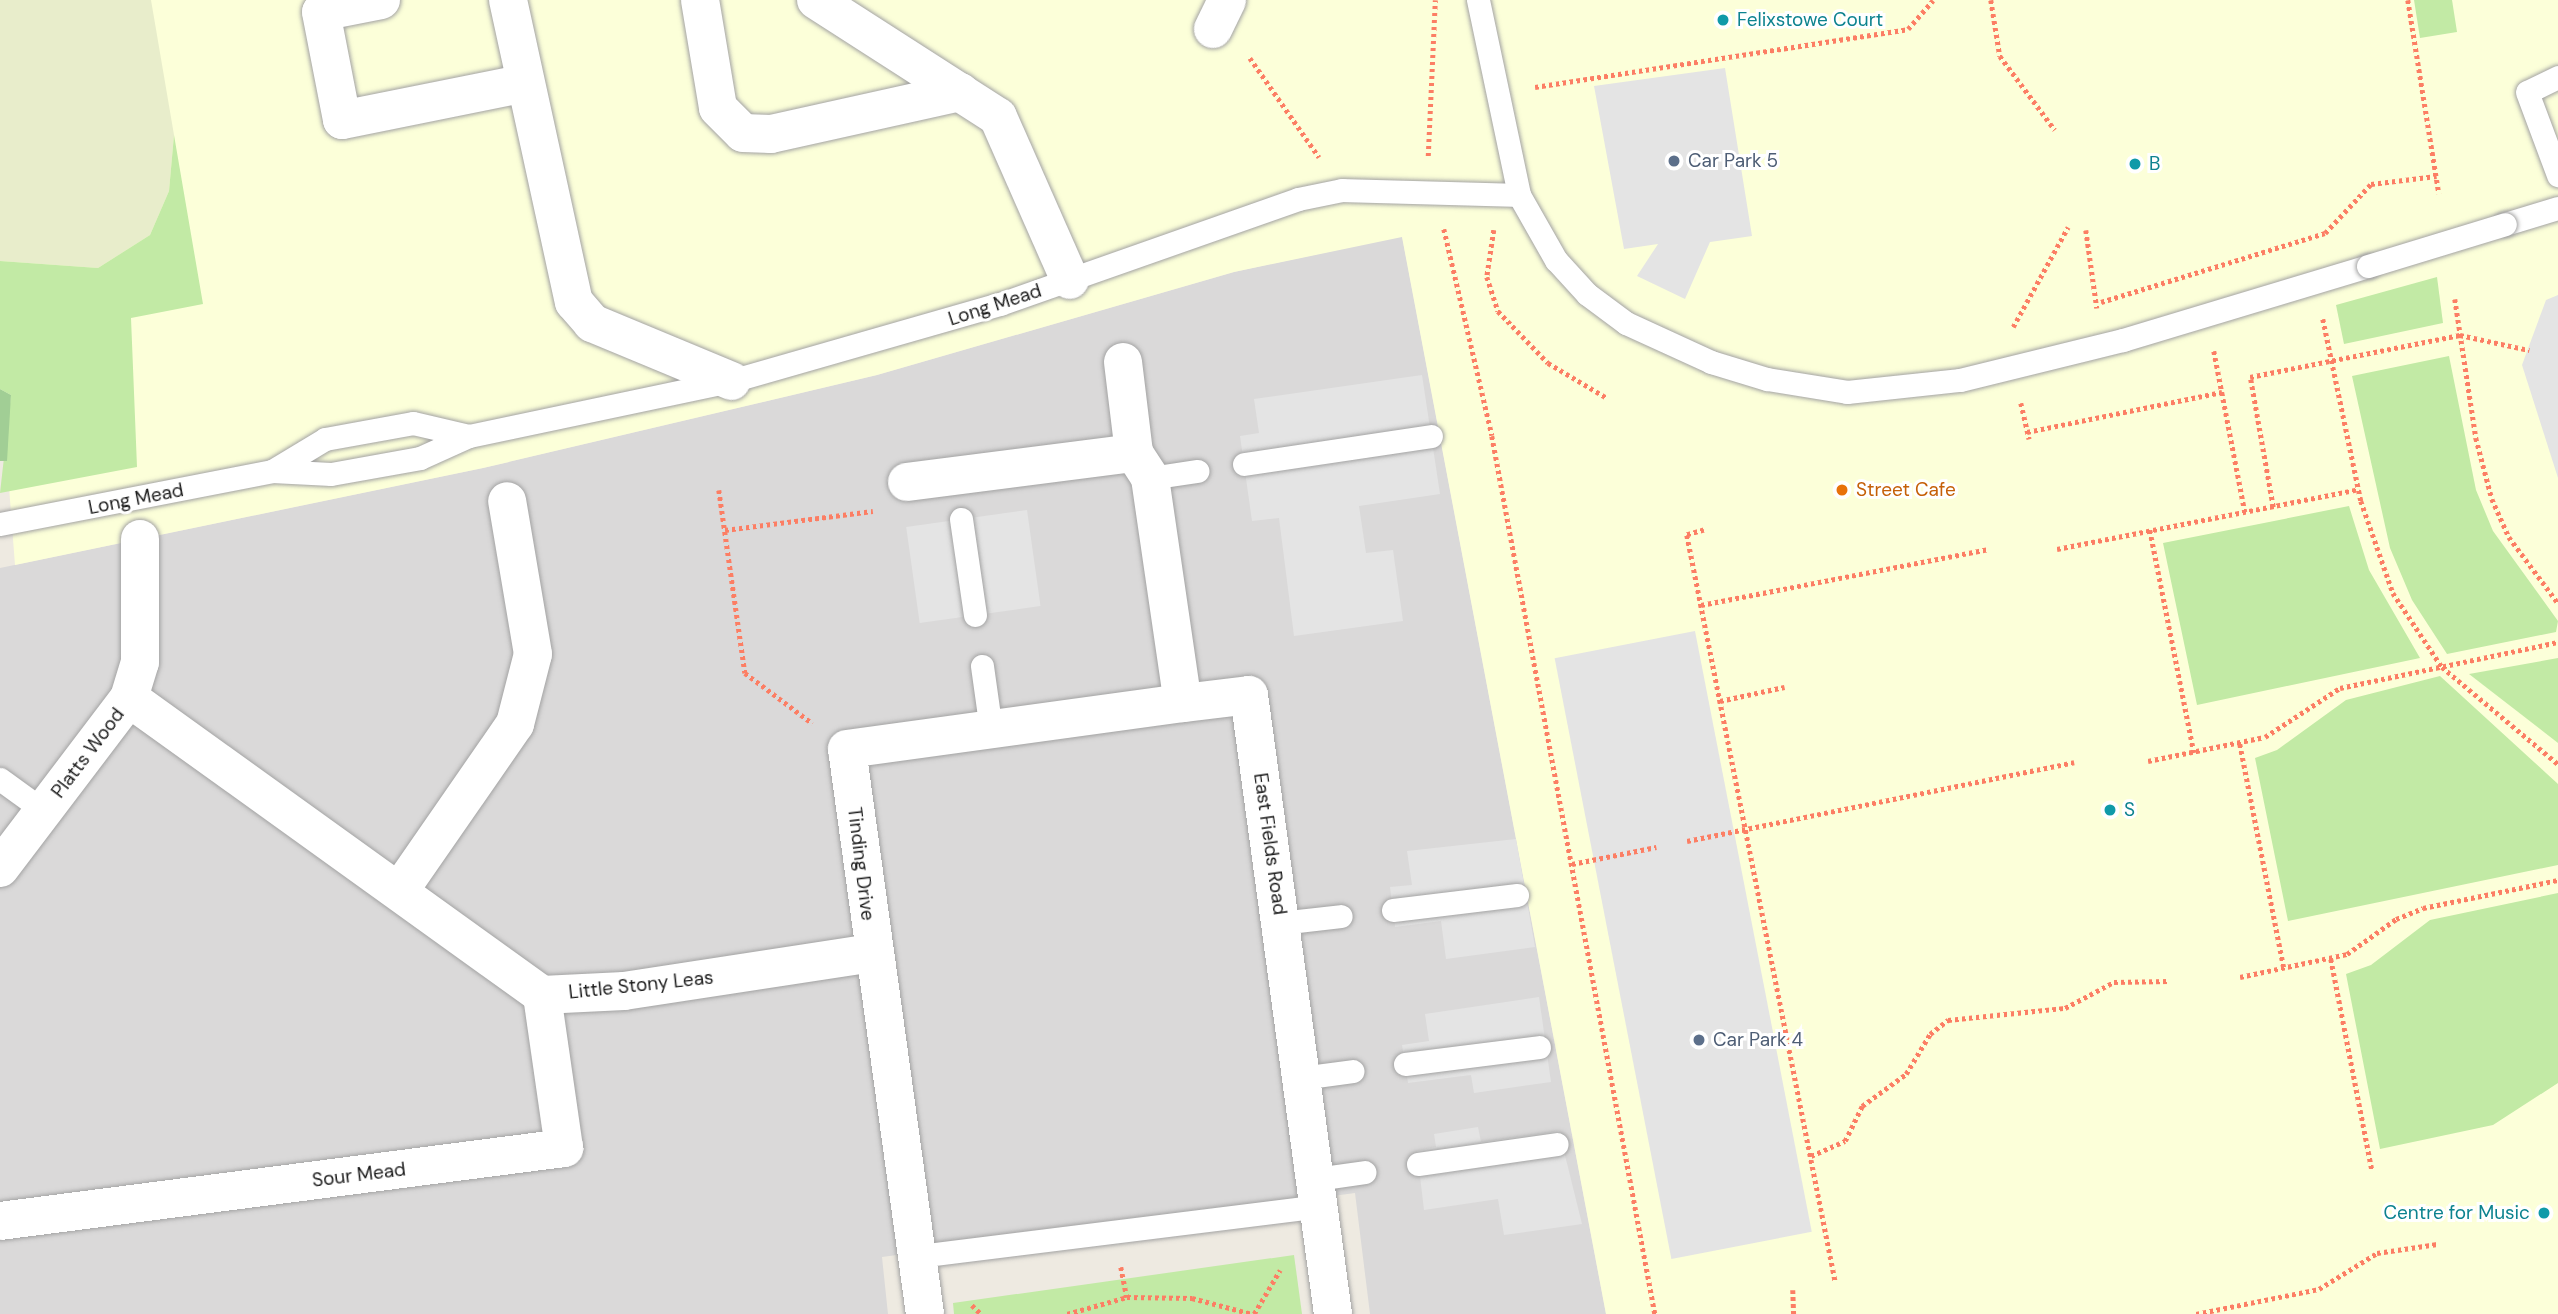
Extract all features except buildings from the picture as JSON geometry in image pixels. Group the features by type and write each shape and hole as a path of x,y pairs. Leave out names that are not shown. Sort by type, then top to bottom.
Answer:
{"street":[{"path":"381,0 321,12 342,120 525,83"},
{"path":"508,0 569,290 581,314 610,332 731,381"},
{"path":"701,0 718,108 743,132 771,134 960,92"},
{"path":"816,0 988,109 1004,127 1070,280"},
{"path":"846,749 1183,703 1122,362"},
{"path":"907,482 1142,466"},
{"path":"400,890 515,724 533,654 507,501"},
{"name":"Platts Wood","path":"0,868 128,698 140,662 140,539"},
{"name":"East Fields Road","path":"1183,703 1249,695 1333,1314"},
{"name":"Little Stony Leas","path":"128,698 400,890 542,995 624,990 873,953"},
{"name":"Tinding Drive","path":"846,749 925,1314"},
{"name":"Sour Mead","path":"0,1221 564,1148 542,995"}],"lane":[{"path":"1478,0 1496,92 1509,195 1571,279 1626,323 1711,362 1767,379 1847,391 1960,380 2123,340 2558,208"},
{"path":"2558,77 2527,92 2558,175"},
{"name":"Long Mead","path":"0,524 272,471 331,474 421,458 469,436 731,381 1070,280 1254,212 1342,190 1509,195"},
{"name":"Long Mead","path":"272,471 325,439 413,423 469,436"},
{"path":"1244,464 1431,436"},
{"path":"1142,466 1197,471"},
{"path":"961,519 975,615"},
{"path":"982,666 991,730"},
{"path":"0,779 44,811"},
{"path":"1393,910 1517,895"},
{"path":"1280,923 1340,916"},
{"path":"1405,1064 1539,1047"},
{"path":"1301,1078 1353,1071"},
{"path":"1418,1164 1556,1144"},
{"path":"919,1256 1318,1192 1365,1172"}],"path":[{"path":"1435,0 1437,36 1426,144 1492,436 1655,1314"},
{"path":"1496,92 1908,29 1933,0"},
{"path":"1991,0 2004,64 2055,130"},
{"path":"2408,0 2439,194"},
{"path":"1220,15 1262,71 1342,190"},
{"path":"2096,304 2325,233 2371,184 2437,176"},
{"path":"1509,195 1487,277 1498,312 1541,358 1606,397"},
{"path":"2008,337 2068,227"},
{"path":"2086,230 2095,295"},
{"path":"2455,299 2492,499 2508,537 2558,603"},
{"path":"2327,331 2336,362 2358,489 2386,579 2442,667 2558,764"},
{"path":"2273,507 2249,377 2336,362 2460,335 2529,350"},
{"path":"2213,350 2245,512"},
{"path":"2027,432 2222,392"},
{"path":"2021,403 2029,439"},
{"path":"725,530 882,510 907,482"},
{"path":"719,489 746,673 846,749"},
{"path":"2057,549 2358,489"},
{"path":"1704,530 1687,535 1835,1280"},
{"path":"2150,530 2194,753"},
{"path":"1701,606 1988,549"},
{"path":"2148,761 2240,744 2284,727 2340,688 2558,642"},
{"path":"1720,701 1784,687"},
{"path":"2240,744 2284,968"},
{"path":"1687,841 2074,762"},
{"path":"1571,864 1657,846"},
{"path":"2240,977 2331,959 2360,948 2413,911 2558,880"},
{"path":"2331,959 2372,1170"},
{"path":"1811,1156 1845,1141 1862,1106 1906,1074 1930,1034 1948,1020 2065,1008 2114,982 2169,981"},
{"path":"2196,1314 2319,1289 2377,1253 2437,1244"},
{"path":"1119,1256 1127,1297"},
{"path":"1793,1290 1794,1314"},
{"path":"1067,1314 1127,1297 1192,1298 1252,1314"}],"shaded area":[{"path":"0,0 2558,0 2558,1314 1606,1314 1402,237 1234,272 877,375 483,468 15,565 7,461 0,461"},
{"path":"0,0 151,0 174,135 169,191 150,235 98,268 0,261"},
{"name":"Car Park 5","path":"1725,68 1752,236 1710,242 1685,299 1637,276 1658,244 1624,249 1594,86"},
{"path":"1402,236 1606,1314 1370,1314 1355,1193 882,1257 888,1314 0,1314 0,568 483,468 877,375 1234,272"},
{"path":"2558,295 2558,478 2522,365 2546,300"},
{"path":"1422,375 1440,494 1359,506 1366,553 1393,550 1403,621 1294,636 1279,518 1252,521 1240,436 1259,433 1254,399"},
{"path":"1027,510 1040,606 920,623 906,527"},
{"name":"Car Park 4","path":"1695,631 1812,1232 1671,1259 1555,658"},
{"path":"1516,839 1535,947 1446,959 1441,921 1395,927 1390,887 1412,885 1407,851"},
{"path":"1539,997 1551,1082 1474,1093 1471,1075 1408,1083 1402,1045 1429,1041 1425,1014"},
{"path":"1478,1127 1481,1142 1559,1131 1582,1224 1504,1235 1498,1199 1424,1210 1417,1151 1436,1147 1434,1134"}],"green space":[{"path":"2414,0 2452,0 2457,32 2420,38"},
{"path":"174,135 203,304 131,318 137,467 0,493 11,395 0,389 0,261 98,268 150,235 169,191"},
{"path":"2437,277 2443,323 2344,344 2336,305"},
{"path":"2449,356 2476,490 2493,531 2558,621 2556,632 2447,654 2412,600 2390,548 2352,376"},
{"path":"0,389 11,395 7,461 0,461"},
{"path":"2349,506 2369,570 2420,658 2197,705 2163,543"},
{"path":"2558,658 2558,743 2469,674"},
{"path":"2440,676 2558,784 2558,865 2288,921 2255,758 2277,750 2346,700"},
{"path":"2558,893 2558,1083 2493,1125 2380,1149 2346,974 2371,965 2430,920"},
{"path":"1294,1255 1302,1314 954,1314 953,1303"}],"place":[{"name":"Felixstowe Court","path":"1723,20"},
{"name":"Car Park 5","path":"1674,161"},
{"name":"B","path":"2135,164"},
{"name":"Street Cafe","path":"1842,490"},
{"name":"S","path":"2110,810"},
{"name":"Car Park 4","path":"1699,1040"},
{"name":"Centre for Music","path":"2544,1213"}]}
